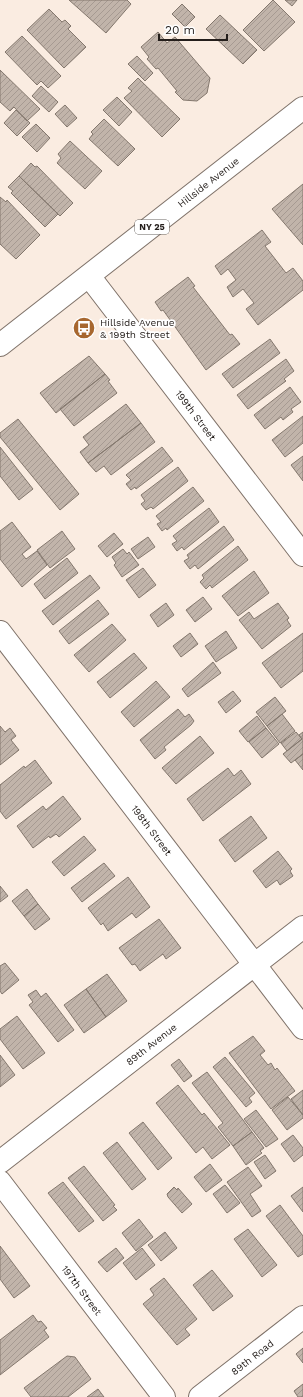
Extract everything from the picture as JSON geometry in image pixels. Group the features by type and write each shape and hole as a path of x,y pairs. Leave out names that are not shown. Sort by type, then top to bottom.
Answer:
{"street":[{"name":"Hillside Avenue","path":"0,345 302,112"},
{"name":"199th Street","path":"89,276 303,555"},
{"name":"198th Street","path":"0,632 303,1028"},
{"name":"89th Avenue","path":"0,1162 303,927"},
{"name":"197th Street","path":"0,1182 164,1397"},
{"name":"89th Road","path":"200,1397 303,1318"}],"building":[{"path":"69,0 127,0 131,4 106,33"},
{"path":"273,0 295,22 264,51 243,30"},
{"path":"285,0 297,0 292,6"},
{"path":"182,4 195,17 185,27 172,14"},
{"path":"49,9 62,22 65,20 71,26 68,29 86,47 64,68 27,30"},
{"path":"220,15 257,50 243,64 206,29"},
{"path":"158,32 167,43 175,37 210,78 207,93 197,101 183,100 175,92 177,91 158,68 156,69 147,59 149,57 141,47"},
{"path":"22,36 61,76 48,88 41,81 37,85 5,52"},
{"path":"137,56 153,73 145,81 128,64"},
{"path":"0,70 40,109 27,121 14,107 10,111 0,102"},
{"path":"138,78 180,119 162,137 124,98 132,91 128,88"},
{"path":"41,86 58,102 49,112 32,96"},
{"path":"117,97 132,112 119,126 103,110"},
{"path":"65,105 77,118 67,127 55,114"},
{"path":"16,110 30,123 17,136 4,123"},
{"path":"104,119 135,149 118,166 89,139 93,134 91,132"},
{"path":"36,124 50,138 37,152 22,137"},
{"path":"70,141 102,171 85,189 57,163 61,158 58,154"},
{"path":"31,163 35,167 37,166 73,203 60,216 19,176"},
{"path":"19,176 58,214 45,227 11,193 13,191 8,187"},
{"path":"303,184 303,245 272,209"},
{"path":"0,197 6,202 7,200 40,235 16,259 0,244"},
{"path":"262,230 271,242 265,246 286,273 293,268 303,281 303,290 258,325 246,309 254,303 243,289 233,297 227,287 236,280 228,269 221,275 215,266"},
{"path":"188,277 195,286 193,287 230,335 232,334 240,344 206,370 163,310 161,311 155,302"},
{"path":"270,339 280,353 233,388 222,374"},
{"path":"89,356 105,374 56,413 40,393"},
{"path":"286,359 294,371 284,379 286,381 248,409 237,395"},
{"path":"105,374 110,380 108,381 117,393 74,426 60,409"},
{"path":"290,387 301,402 291,409 293,412 283,420 281,417 265,429 254,415"},
{"path":"126,404 141,423 88,463 80,452 89,445 83,437"},
{"path":"303,416 303,443 285,457 272,440"},
{"path":"18,419 79,494 60,510 0,437 0,433"},
{"path":"141,423 155,442 111,475 104,466 96,472 88,463"},
{"path":"0,447 33,489 19,500 0,476"},
{"path":"162,447 173,461 136,489 135,487 131,490 126,484 131,480 126,475"},
{"path":"303,456 303,481 291,465"},
{"path":"178,467 188,481 153,509 151,507 146,510 141,504 145,501 141,495"},
{"path":"193,487 204,501 167,530 166,528 162,531 157,524 161,522 156,516"},
{"path":"209,508 219,522 184,550 182,547 177,551 172,544 177,541 173,536"},
{"path":"12,522 31,547 22,554 26,559 37,551 47,565 22,587 0,559 0,531"},
{"path":"224,526 234,540 198,569 195,565 190,569 184,561 189,558 187,555"},
{"path":"62,531 75,549 50,568 37,550"},
{"path":"114,533 123,544 107,557 98,546"},
{"path":"148,537 155,547 138,559 131,549"},
{"path":"238,546 248,560 212,588 210,585 206,589 200,582 204,578 202,575"},
{"path":"123,549 127,554 129,552 139,565 122,577 114,565 116,563 112,557"},
{"path":"67,558 78,573 45,599 34,584"},
{"path":"143,568 156,585 139,598 126,580"},
{"path":"254,571 269,593 238,616 222,596"},
{"path":"90,575 100,588 53,625 42,611"},
{"path":"203,597 212,609 195,622 186,610"},
{"path":"98,600 109,614 69,644 59,631"},
{"path":"166,603 174,615 158,627 150,615"},
{"path":"278,603 289,618 287,620 291,626 262,649 239,620 249,612 254,619"},
{"path":"112,624 126,640 89,672 74,655"},
{"path":"226,631 237,648 216,662 205,646"},
{"path":"190,633 198,644 181,657 173,646"},
{"path":"303,633 303,671 281,688 262,663"},
{"path":"134,653 147,668 110,698 97,682"},
{"path":"213,662 221,673 188,697 182,689"},
{"path":"156,681 170,697 134,727 121,712"},
{"path":"233,691 241,701 226,713 218,702"},
{"path":"275,697 286,711 267,726 256,712"},
{"path":"178,709 185,717 189,714 194,721 164,747 166,750 155,759 140,740"},
{"path":"282,714 295,731 280,743 267,726"},
{"path":"257,716 266,728 248,742 239,731"},
{"path":"0,726 5,732 10,728 16,736 11,740 19,750 0,765"},
{"path":"266,728 279,744 262,758 249,742"},
{"path":"296,732 302,739 287,751 281,743"},
{"path":"303,732 303,754 291,763 283,754 302,739 299,735"},
{"path":"200,736 214,753 176,784 162,768"},
{"path":"303,754 303,770 295,760"},
{"path":"35,760 52,783 6,819 0,811 0,785 24,766 25,768"},
{"path":"228,768 234,776 241,770 251,784 203,821 187,799"},
{"path":"63,796 81,819 59,837 56,834 50,838 49,836 33,848 17,826 43,806 46,810"},
{"path":"251,816 267,838 235,862 219,840"},
{"path":"84,836 96,850 64,876 52,862"},
{"path":"278,851 292,869 290,871 293,876 280,885 277,880 266,888 253,871"},
{"path":"104,863 115,876 82,902 71,888"},
{"path":"128,877 150,907 136,918 132,913 108,931 103,923 101,925 88,908"},
{"path":"0,886 8,896 0,902"},
{"path":"27,889 38,904 24,916 12,901"},
{"path":"38,904 50,919 35,930 24,916"},
{"path":"159,919 181,948 166,959 163,954 140,971 135,964 132,965 119,948"},
{"path":"5,963 19,980 2,994 0,991 0,966"},
{"path":"107,974 127,1001 106,1017 86,989"},
{"path":"86,989 106,1017 84,1033 64,1005"},
{"path":"36,990 41,997 46,993 74,1030 58,1042 29,1005 33,1002 28,995"},
{"path":"17,1016 45,1053 23,1069 0,1039 0,1029"},
{"path":"253,1036 265,1051 260,1055 268,1065 271,1063 275,1070 277,1068 295,1091 271,1109 229,1053"},
{"path":"0,1055 15,1075 0,1087"},
{"path":"225,1057 255,1093 249,1098 252,1102 246,1107 213,1067"},
{"path":"179,1059 192,1076 184,1082 171,1065"},
{"path":"207,1072 252,1132 233,1146 218,1127 223,1123 192,1083"},
{"path":"178,1085 202,1115 204,1113 230,1145 212,1159 203,1147 196,1153 156,1103"},
{"path":"303,1090 303,1115 291,1099"},
{"path":"288,1097 303,1115 303,1118 287,1130 272,1110"},
{"path":"256,1110 278,1139 266,1147 244,1119"},
{"path":"143,1122 172,1158 158,1170 129,1133"},
{"path":"252,1132 264,1148 260,1151 262,1153 246,1165 233,1146"},
{"path":"293,1135 303,1148 303,1155 294,1162 281,1144"},
{"path":"117,1142 146,1179 132,1190 103,1153"},
{"path":"265,1155 276,1171 265,1179 254,1162"},
{"path":"210,1164 222,1180 206,1192 194,1177"},
{"path":"84,1166 115,1205 113,1206 117,1210 103,1221 68,1178"},
{"path":"248,1167 262,1186 250,1194 261,1211 252,1217 227,1182"},
{"path":"63,1182 94,1221 79,1232 48,1193"},
{"path":"225,1185 240,1203 227,1213 213,1194"},
{"path":"174,1187 177,1190 178,1188 192,1204 182,1213 167,1194"},
{"path":"303,1187 303,1212 291,1196"},
{"path":"280,1205 303,1236 303,1254 298,1257 266,1216"},
{"path":"139,1219 153,1237 136,1251 122,1233"},
{"path":"248,1229 277,1265 262,1277 234,1239"},
{"path":"165,1232 177,1248 161,1261 148,1245"},
{"path":"0,1246 30,1286 14,1298 0,1279"},
{"path":"116,1248 124,1258 107,1272 98,1262"},
{"path":"142,1248 155,1265 136,1280 123,1263"},
{"path":"212,1270 233,1296 213,1311 193,1285"},
{"path":"164,1278 197,1319 185,1329 190,1335 177,1345 143,1304 154,1295 150,1289"},
{"path":"33,1315 38,1322 41,1321 47,1328 44,1330 49,1337 0,1375 0,1340"},
{"path":"303,1348 303,1363 296,1354"},
{"path":"67,1356 75,1357 91,1379 68,1397 31,1397 24,1388"},
{"path":"303,1384 303,1397 298,1397 294,1391"},
{"path":"98,1389 104,1397 87,1397"}],"place":[{"name":"Hillside Avenue & 199th Street","path":"84,328"}]}
